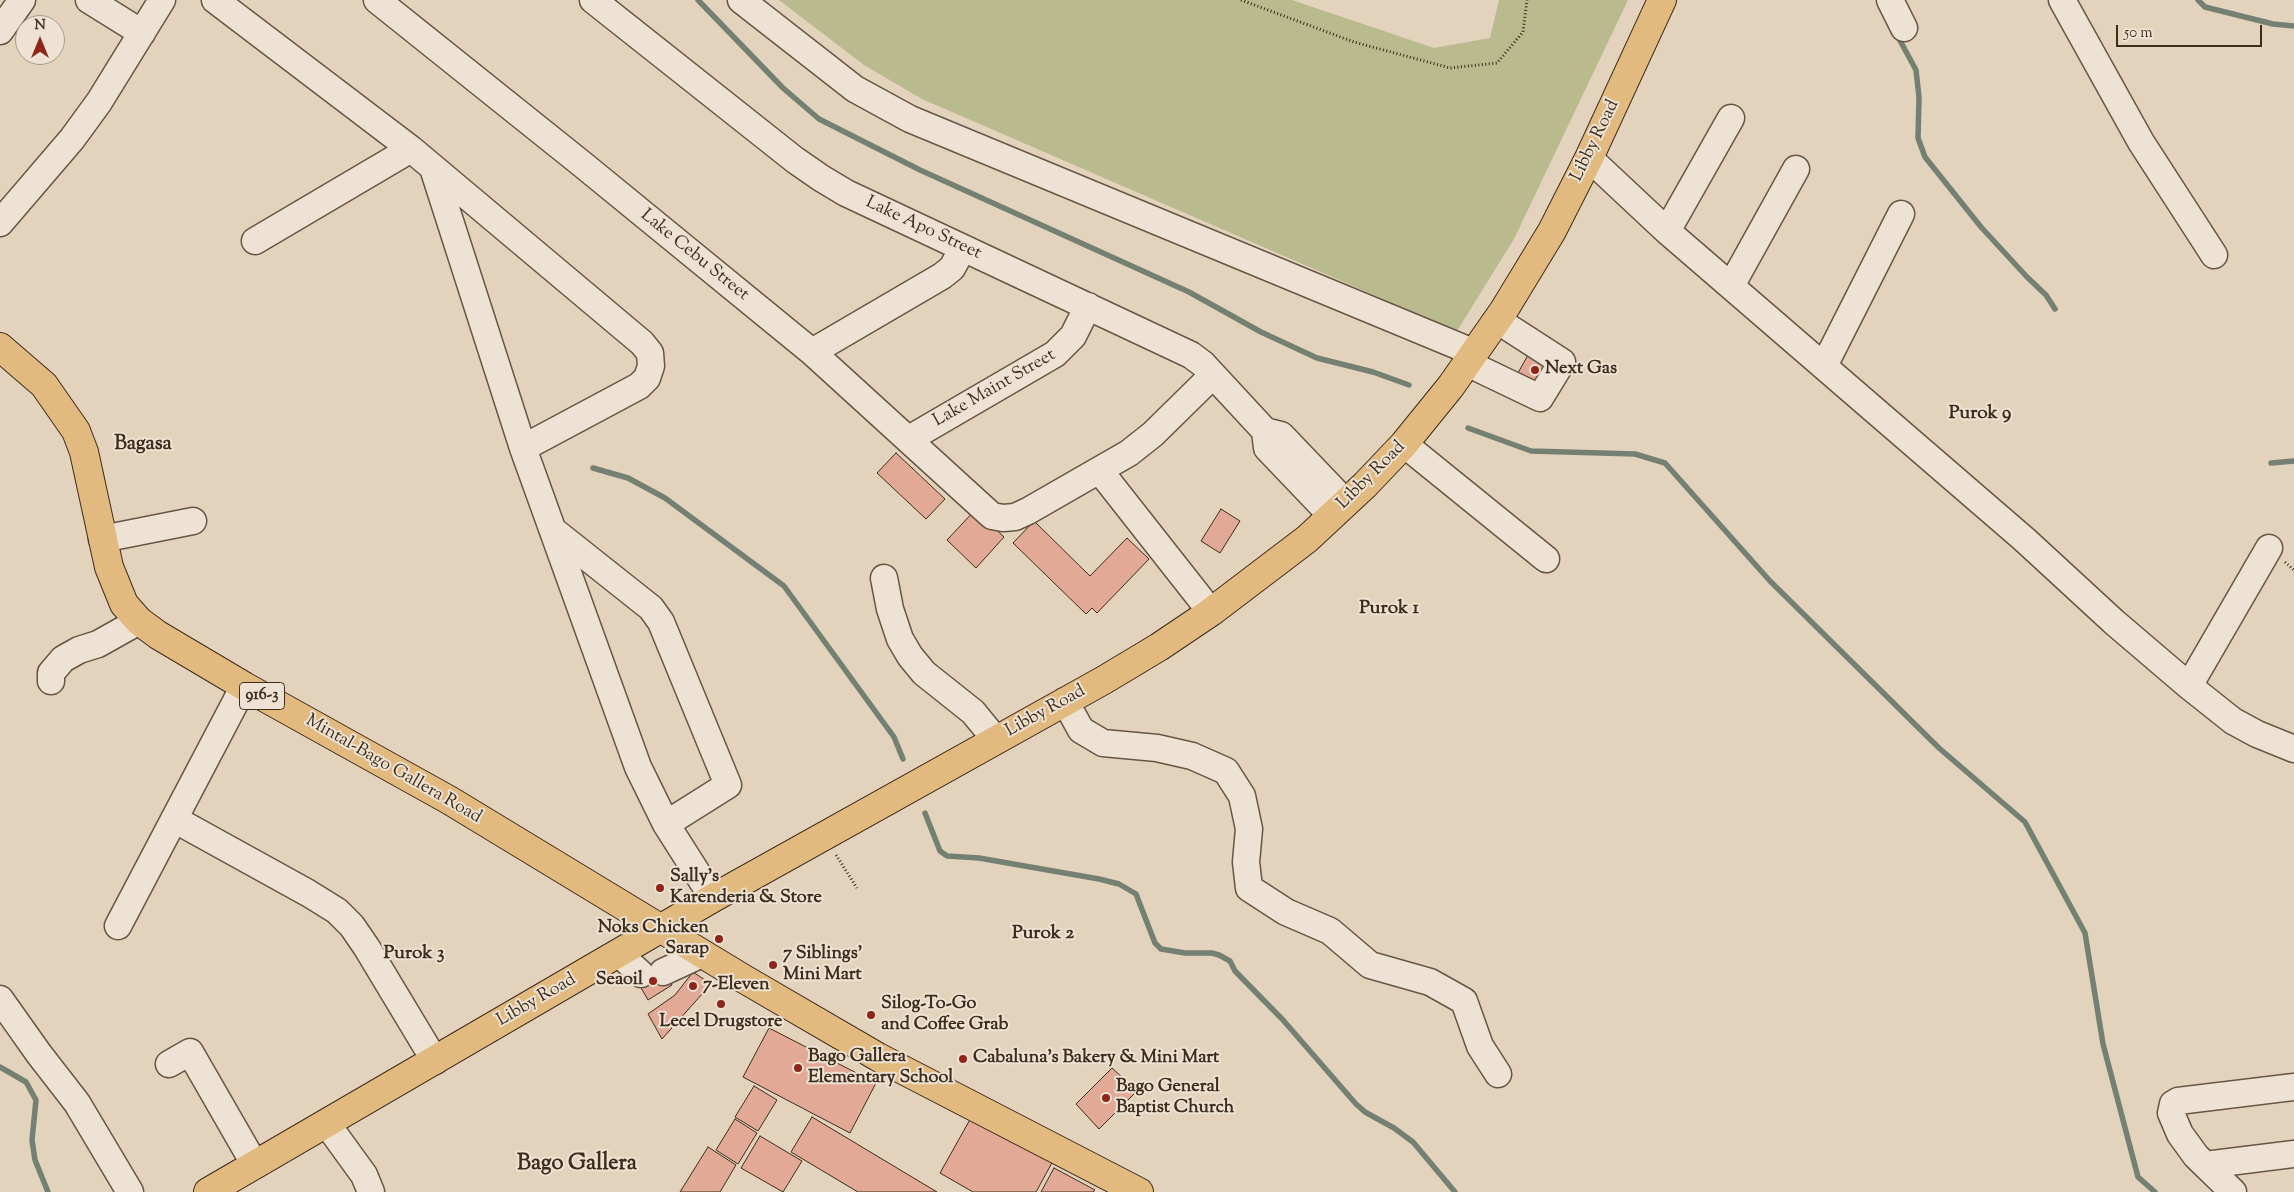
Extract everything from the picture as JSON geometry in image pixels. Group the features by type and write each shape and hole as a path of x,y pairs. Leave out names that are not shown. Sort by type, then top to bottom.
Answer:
{"main road":[{"name":"Libby Road","path":"208,1192 660,928 1151,652 1211,612 1277,563 1339,510 1404,444 1472,358 1530,270 1589,158 1662,0"},
{"name":"Mintal-Bago Gallera Road","path":"0,347 44,385 64,411 76,431 84,452 102,539 115,587 124,604 139,621 158,635 244,686 449,800 702,954 878,1057 1139,1192"}],"street":[{"path":"0,31 22,0"},
{"path":"88,0 142,33"},
{"path":"0,223 72,139 99,102 162,0"},
{"path":"214,0 411,149 642,343 650,353 651,366 647,378 639,386 523,448"},
{"name":"Lake Cebu Street","path":"377,0 812,352 992,516 1003,518 1015,517 1100,471"},
{"name":"Lake Apo Street","path":"593,0 795,160 846,193 1191,355 1213,375 1265,431 1267,448 1339,510"},
{"path":"741,0 855,89 910,119 1472,358 1540,398 1562,362 1497,320"},
{"path":"1890,0 1904,28"},
{"path":"2062,0 2141,142 2214,255"},
{"path":"1667,231 1731,118"},
{"path":"255,241 411,149"},
{"path":"1589,158 1667,231 2025,540 2114,622 2189,686 2233,721 2257,734 2294,749"},
{"path":"433,168 523,448 638,767 666,824 713,898"},
{"path":"1731,286 1796,169"},
{"path":"1824,366 1901,214"},
{"path":"812,352 942,276 952,268 963,248"},
{"name":"Lake Maint Street","path":"909,439 1055,354 1073,336 1088,306"},
{"path":"1211,612 1100,471 1129,453 1153,434 1213,375"},
{"path":"1404,444 1546,559"},
{"path":"102,539 193,521"},
{"path":"554,531 650,608 660,622 728,785 666,824"},
{"path":"2189,686 2269,548"},
{"path":"884,578 890,609 900,639 910,656 924,673 973,712 996,740"},
{"path":"51,681 51,673 63,659 79,650 98,644 139,621"},
{"path":"118,926 244,686"},
{"path":"1065,701 1081,730 1103,743 1157,748 1192,756 1226,772 1242,796 1249,828 1246,862 1249,888 1286,912 1330,931 1370,964 1430,982 1464,1001 1480,1046 1498,1074"},
{"path":"174,818 337,911 352,926 368,948 435,1061"},
{"path":"618,953 652,973 702,954"},
{"path":"0,999 77,1103 130,1192"},
{"path":"169,1064 190,1052 255,1165"},
{"path":"2233,1192 2206,1165 2180,1134 2171,1113 2173,1104 2178,1101 2197,1098 2294,1087"},
{"path":"327,1124 364,1175 371,1192"},
{"path":"2206,1165 2294,1154"}],"path":[{"path":"1241,0 1354,42 1450,68 1497,63 1524,32 1527,0"},
{"path":"824,836 857,888"}],"green space":[{"path":"779,0 1292,0 1434,48 1490,38 1499,0 1628,0 1514,239 1457,331 922,99 864,65"}],"building":[{"name":"Next Gas","path":"1532,348 1555,360 1538,391 1514,380"},
{"path":"896,453 945,499 926,519 877,473"},
{"path":"1221,509 1240,521 1220,553 1201,541"},
{"path":"975,510 1004,537 976,568 947,540"},
{"path":"1034,521 1090,576 1127,538 1149,559 1097,613 1092,608 1086,614 1013,543"},
{"name":"Seaoil","path":"659,964 672,985 648,1000 635,977"},
{"path":"693,972 711,984 662,1039 648,1014 675,995"},
{"path":"769,1028 876,1083 850,1133 743,1077"},
{"name":"Bago General Baptist Church","path":"1112,1068 1137,1091 1099,1129 1076,1104"},
{"path":"754,1086 777,1100 758,1131 735,1117"},
{"path":"972,1116 1053,1161 1036,1192 973,1192 940,1173"},
{"path":"812,1117 937,1192 858,1192 791,1152"},
{"path":"735,1119 757,1133 738,1164 716,1150"},
{"path":"760,1136 802,1161 783,1192 741,1168"},
{"path":"708,1147 736,1165 720,1192 680,1192"},
{"path":"1054,1168 1095,1190 1093,1192 1041,1192"}],"waterway":[{"path":"698,0 783,88 819,119 920,170 1189,292 1261,332 1317,358 1373,372 1409,385"},
{"path":"2198,0 2205,7 2273,24 2294,26"},
{"path":"1897,35 1916,70 1919,97 1918,138 1925,157 1981,227 2046,295 2055,309"},
{"path":"1468,428 1531,451 1635,454 1665,463 1770,581 1939,748 2025,822 2085,933 2103,1044 2138,1177 2155,1192"},
{"path":"2271,463 2294,461"},
{"path":"593,468 628,478 665,498 784,586 894,737 903,759"},
{"path":"925,813 940,851 947,856 979,858 1119,884 1136,894 1155,943 1161,949 1185,953 1212,953 1230,961 1235,971 1283,1020 1356,1104 1365,1112 1394,1128 1413,1142 1455,1192"},
{"path":"0,1067 26,1082 36,1100 32,1140 35,1160 48,1192"}],"place":[{"name":"Next Gas","path":"1535,370"},
{"name":"Sally's Karenderia & Store","path":"660,888"},
{"name":"Noks Chicken Sarap","path":"719,939"},
{"name":"7 Siblings' Mini Mart","path":"773,965"},
{"name":"Seaoil","path":"653,981"},
{"name":"7-Eleven","path":"693,986"},
{"name":"Lecel Drugstore","path":"721,1004"},
{"name":"Silog-To-Go and Coffee Grab","path":"871,1015"},
{"name":"Cabaluna's Bakery & Mini Mart","path":"963,1059"},
{"name":"Bago Gallera Elementary School","path":"798,1068"},
{"name":"Bago General Baptist Church","path":"1106,1098"}],"district":[{"name":"Purok 9","path":"1980,415"},
{"name":"Bagasa","path":"143,446"},
{"name":"Purok 1","path":"1389,610"},
{"name":"Purok 2","path":"1043,935"},
{"name":"Purok 3","path":"414,955"},
{"name":"Bago Gallera","path":"577,1165"}]}
